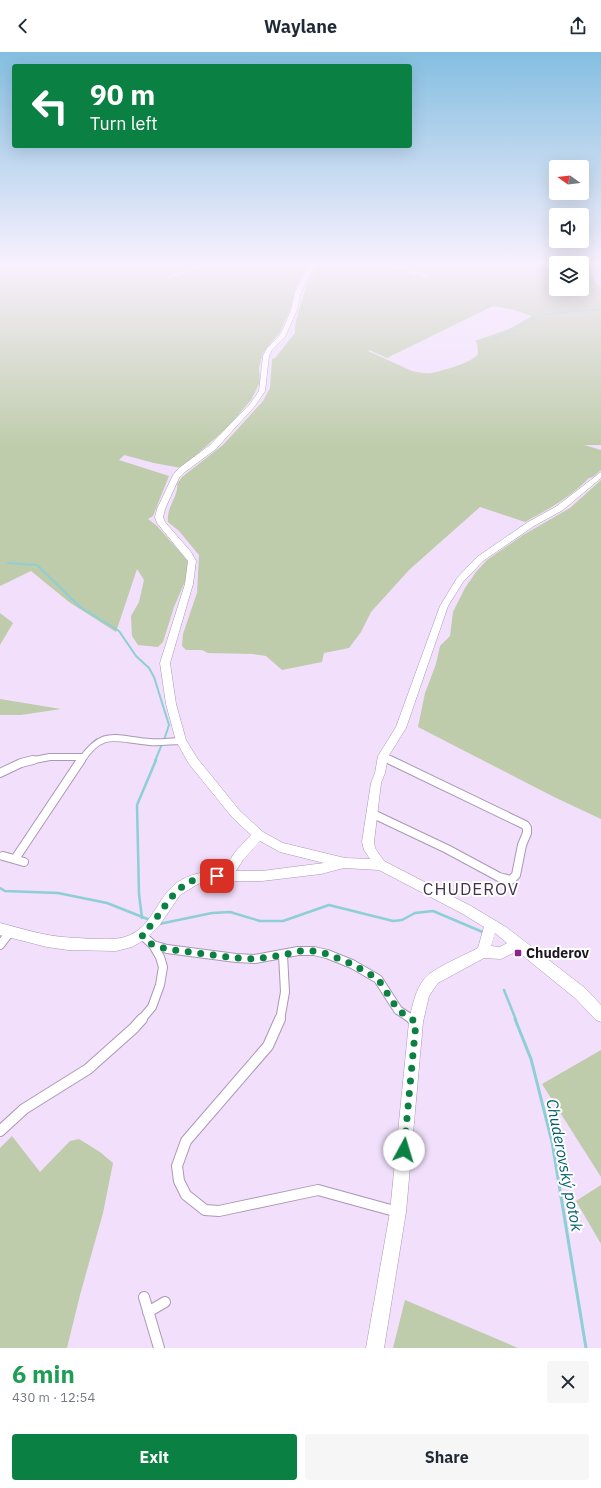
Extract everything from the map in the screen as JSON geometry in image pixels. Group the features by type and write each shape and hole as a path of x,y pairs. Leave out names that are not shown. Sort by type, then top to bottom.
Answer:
{"street":[{"path":"287,326 282,337 269,349 266,356 262,391 253,404 231,429 213,447 179,474 161,509 159,517 161,523 188,554 192,561 190,580 165,663 166,678 180,741 212,786 236,814 259,835 280,848 346,863 380,865 467,910 490,943"},
{"path":"380,865 370,850 368,842 376,783 383,756 401,728 444,606 460,580 480,559 531,524 560,508 601,474"},
{"path":"15,859 83,757 96,743 111,737 119,737 148,743 180,741"},
{"path":"0,773 34,758 59,756 83,757"},
{"path":"371,812 447,849 498,877 511,880 516,875 522,845 528,831 525,825 383,756"},
{"path":"226,876 240,856 259,835"},
{"path":"3,856 24,862"},
{"path":"0,945 5,930 47,941 68,944 116,945 132,942 149,928 176,891 184,884 195,879 226,876 262,876 321,870 346,863"},
{"path":"149,928 145,940 153,945 167,949 255,959 298,951 314,951 352,964 378,979 398,1010 416,1022"},
{"path":"490,943 518,943"},
{"path":"375,1348 398,1212 416,1022 420,1001 427,985 433,979 490,943 518,943 580,993 601,1015"},
{"path":"0,1131 24,1109 88,1069 134,1028 152,1007 160,985 163,967 160,957 153,945"},
{"path":"283,955 286,994 284,1012 278,1028 268,1046 186,1141 177,1166 179,1181 186,1195 206,1210 219,1211 318,1190 398,1212"},
{"path":"144,1297 159,1348"},
{"path":"148,1312 165,1302"}],"green space":[{"path":"0,326 283,326 280,332 263,353 259,367 260,382 251,400 227,428 181,468 124,455 119,460 169,476 153,516 148,519 157,526 188,561 189,568 187,577 174,607 163,642 158,647 138,645 132,636 131,616 139,602 144,580 137,569 116,632 69,602 31,571 0,586"},
{"path":"296,326 451,326 387,358 369,350 368,351 412,371 429,373 457,366 471,360 478,354 477,343 475,341 513,326 601,326 601,445 584,445 601,450 601,470 567,497 525,522 480,507 409,570 371,612 361,632 349,648 324,653 322,662 282,670 266,656 253,654 208,653 202,650 186,650 182,646 183,634 197,593 199,555 179,531 168,522 168,517 176,493 177,484 182,477 223,445 263,401 270,388 272,359 275,358 295,333"},
{"path":"601,480 601,819 554,797 418,727 425,693 436,664 440,646 450,636 453,612 465,588 476,572 487,560 523,535 570,508"},
{"path":"0,613 13,623 0,645"},
{"path":"0,699 61,709 21,715 0,715"},
{"path":"601,1050 601,1177 542,1084"},
{"path":"12,1136 40,1172 70,1141 79,1139 100,1152 113,1163 103,1213 67,1348 0,1348 0,1148"},
{"path":"601,1185 601,1244 576,1201"},
{"path":"405,1300 518,1348 393,1348"}],"waterway":[{"path":"492,339 520,326"},
{"path":"8,563 37,565 80,607 119,631 136,656 149,668 154,677 169,725 164,740"},
{"path":"155,761 162,744"},
{"path":"142,917 139,894 137,805 156,760"},
{"name":"Chuderovský potok","path":"0,888 5,891 58,893 107,903 142,917"},
{"name":"Chuderovský potok","path":"159,924 212,913 230,912 260,921 283,921 329,905 393,921 402,920 415,913 433,911 485,933"},
{"name":"Chuderovský potok","path":"142,917 150,920"},
{"name":"Chuderovský potok","path":"504,990 516,1020"},
{"name":"Chuderovský potok","path":"515,1019 531,1059 552,1142 586,1348"}],"place":[{"name":"Chuderov","path":"518,953"}],"district":[{"name":"CHUDEROV","path":"471,889"}],"route":[{"path":"217,876 195,879 184,884 176,891 155,922 142,935 145,940 153,945 167,949 236,958 255,959 298,951 314,951 327,954 352,964 378,979 398,1010 416,1022 416,1039 404,1150"}]}
